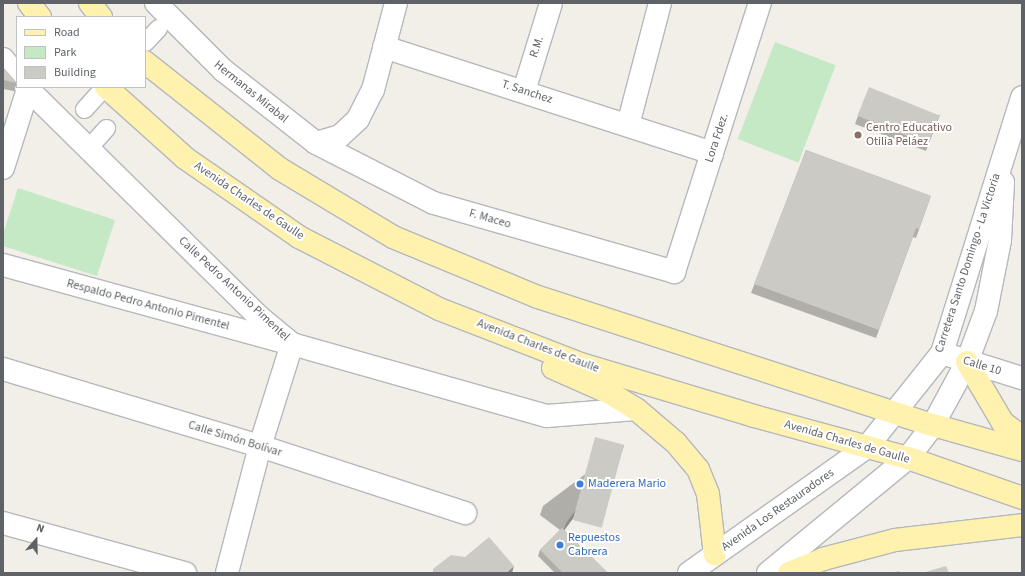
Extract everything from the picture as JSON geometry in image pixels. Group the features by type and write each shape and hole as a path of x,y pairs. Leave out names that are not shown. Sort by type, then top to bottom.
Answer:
{"main road":[{"path":"28,3 39,16"},
{"path":"90,3 100,16"},
{"path":"146,63 280,169 393,237 538,297 895,411 933,425 1022,450"},
{"name":"Avenida Charles de Gaulle","path":"106,88 185,158 300,237 439,309 581,364 754,416 908,458 1022,498"},
{"path":"439,309 453,324 610,393 636,409 676,443 698,469 708,494 715,555"},
{"path":"967,362 1003,424 1022,438"},
{"path":"789,573 823,559 895,540 1022,525"}],"street":[{"name":"Hermanas Mirabal","path":"156,3 179,36 316,143"},
{"path":"316,143 340,136 358,119 373,90 396,3"},
{"name":"R.M.","path":"524,91 551,3"},
{"path":"628,125 660,3"},
{"name":"Lora Fdez.","path":"674,272 760,3"},
{"path":"146,41 158,28"},
{"name":"T. Sanchez","path":"384,47 712,153"},
{"name":"Calle Pedro Antonio Pimentel","path":"3,59 16,75"},
{"path":"3,168 22,88"},
{"name":"Calle Pedro Antonio Pimentel","path":"27,88 258,316 292,344 547,416 636,409"},
{"path":"84,108 104,88"},
{"name":"Carretera Santo Domingo - La Victoria","path":"867,447 942,353 1022,96"},
{"path":"88,148 106,128"},
{"name":"F. Maceo","path":"316,143 434,203 674,272"},
{"name":"Carretera Santo Domingo - La Victoria","path":"908,458 933,425 967,362 986,310 1000,240 1004,151"},
{"name":"Respaldo Pedro Antonio Pimentel","path":"3,265 292,344"},
{"path":"227,573 260,446 292,344"},
{"name":"Calle 10","path":"942,353 1022,378"},
{"name":"Calle Simón Bolívar","path":"3,369 260,446 465,513"},
{"name":"Avenida Los Restauradores","path":"689,573 867,447"},
{"path":"768,573 908,458"},
{"path":"3,523 184,573"}],"green space":[{"path":"775,42 836,65 798,162 738,139"},
{"path":"18,188 115,220 97,276 3,246 3,234"}],"building":[{"path":"3,67 16,83 3,80"},
{"path":"869,87 939,115 928,144 857,116"},
{"path":"806,150 931,196 919,229 916,228 879,330 754,284"},
{"path":"595,437 624,445 602,528 573,520"},
{"name":"Repuestos Cabrera","path":"562,528 608,573 563,573 540,550"},
{"path":"489,537 514,566 506,573 433,573 433,569 451,555 465,557"},
{"path":"946,566 949,573 922,573"}],"place":[{"name":"Centro Educativo Otilia Peláez","path":"858,135"},
{"name":"Maderera Mario","path":"580,484"},
{"name":"Repuestos Cabrera","path":"560,545"}]}
